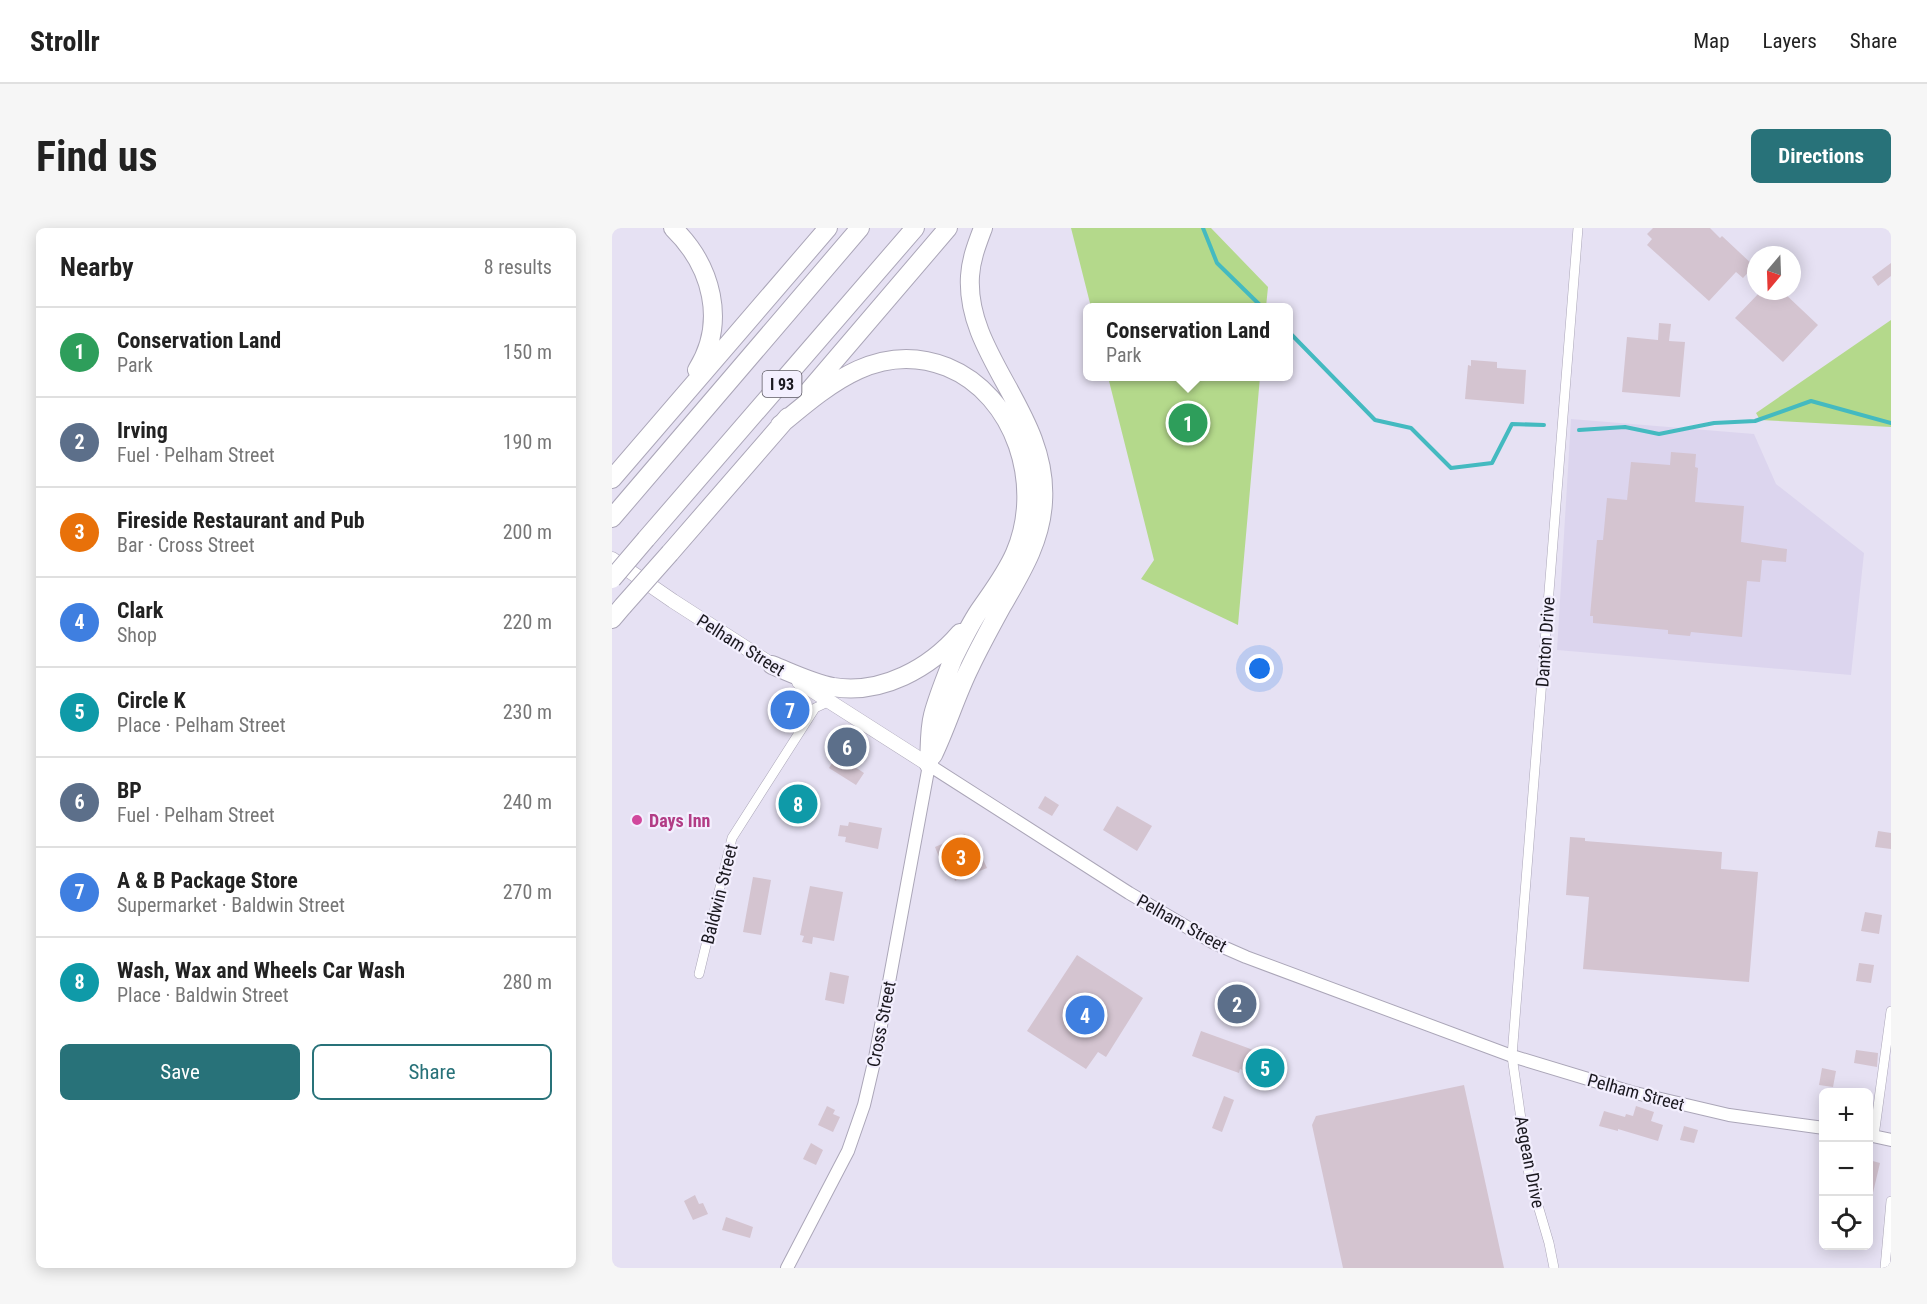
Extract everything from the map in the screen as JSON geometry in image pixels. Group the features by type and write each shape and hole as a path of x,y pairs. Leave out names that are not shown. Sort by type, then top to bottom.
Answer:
{"highway":[{"path":"651,434 704,359 713,325 710,286 703,269 694,252 673,228"},
{"path":"612,480 828,228"},
{"name":"I 93","path":"613,517 861,228"},
{"name":"I 93","path":"612,579 915,228"},
{"path":"618,613 948,228"},
{"path":"929,765 968,670 1032,552 1040,525 1043,502 1041,465 1035,441 985,343 971,299 971,267 983,228"},
{"path":"772,665 833,687 858,688 889,682 919,669 944,650 977,613 1009,566 1016,552 1024,520 1026,496 1025,472 1016,441 1001,412 980,388 955,371 940,365 918,360 895,360 865,368 824,388 780,425"},
{"path":"929,765 933,717 954,659 977,613"}],"main road":[{"name":"Pelham Street","path":"612,559 673,602 929,765"}],"street":[{"name":"Danton Drive","path":"1512,1056 1578,228"},
{"name":"Baldwin Street","path":"699,974 732,838 815,708 830,701"},
{"name":"Pelham Street","path":"929,765 1129,893 1214,943 1512,1056 1666,1102 1739,1116 1819,1127"},
{"name":"Cross Street","path":"787,1268 841,1166 864,1105 875,1058 929,765"},
{"path":"1873,1123 1891,1011"},
{"name":"Aegean Drive","path":"1512,1056 1529,1175 1554,1268"},
{"path":"1873,1136 1891,1140"},
{"path":"1884,1268 1891,1202"}],"shaded area":[{"path":"1571,419 1754,434 1776,484 1864,553 1851,675 1557,650"}],"green space":[{"path":"1071,228 1211,228 1268,287 1266,303 1090,303"},
{"path":"1891,320 1891,427 1760,420 1756,413"},
{"path":"1109,381 1260,381 1238,625 1141,579 1154,560"}],"building":[{"path":"1653,228 1710,228 1747,259 1747,274 1743,278 1736,272 1709,301 1647,245 1652,239 1647,234"},
{"path":"1891,263 1891,276 1878,286 1872,277"},
{"path":"1752,300 1792,300 1818,325 1783,362 1735,318"},
{"path":"1659,323 1671,324 1669,341 1685,342 1680,397 1622,392 1627,337 1658,340"},
{"path":"1471,360 1497,362 1497,368 1526,370 1524,404 1465,399 1468,365 1471,366"},
{"path":"1671,452 1696,454 1695,467 1698,468 1695,502 1744,506 1741,542 1787,549 1786,562 1762,560 1760,582 1747,581 1742,637 1691,632 1690,636 1668,634 1668,630 1593,623 1593,616 1590,616 1597,540 1603,540 1607,498 1627,500 1631,462 1670,465"},
{"path":"790,696 802,704 790,723 778,715"},
{"path":"837,755 864,773 856,785 829,768"},
{"path":"795,789 813,801 801,819 783,807"},
{"path":"1045,796 1059,805 1052,816 1038,808"},
{"path":"1117,806 1152,826 1137,851 1103,830"},
{"path":"849,822 882,828 878,849 845,842 846,837 838,836 840,825 848,826"},
{"path":"1878,831 1891,833 1891,849 1875,847"},
{"path":"965,834 970,844 975,842 987,868 955,881 951,870 945,872 935,847"},
{"path":"1570,837 1585,838 1585,841 1722,852 1721,869 1758,872 1749,982 1583,969 1589,897 1566,895"},
{"path":"753,877 771,880 761,935 743,932"},
{"path":"810,886 843,892 834,941 813,937 812,944 802,942 804,936 800,935"},
{"path":"1865,912 1882,915 1879,934 1861,931"},
{"path":"1077,955 1143,998 1106,1057 1098,1052 1086,1069 1027,1031"},
{"path":"1859,963 1874,965 1871,983 1856,981"},
{"path":"830,972 849,976 844,1004 825,1000"},
{"path":"1201,1031 1276,1061 1268,1080 1240,1069 1239,1073 1192,1056"},
{"path":"1856,1050 1878,1053 1877,1067 1854,1063"},
{"path":"1822,1068 1836,1071 1833,1087 1819,1085"},
{"path":"1464,1085 1504,1268 1343,1268 1312,1125 1316,1116"},
{"path":"1224,1096 1234,1100 1222,1132 1212,1128"},
{"path":"827,1106 835,1110 833,1114 840,1117 833,1132 818,1125"},
{"path":"1636,1106 1654,1112 1651,1121 1663,1125 1658,1141 1599,1126 1604,1111 1625,1117 1626,1114 1633,1116"},
{"path":"1684,1126 1698,1130 1694,1143 1680,1140"},
{"path":"811,1143 823,1150 816,1165 803,1159"},
{"path":"1873,1161 1880,1163 1873,1193"},
{"path":"695,1195 699,1204 703,1203 708,1214 693,1220 684,1201"},
{"path":"726,1217 753,1227 750,1238 722,1230"}],"waterway":[{"path":"1203,228 1217,263 1258,303"},
{"path":"1293,336 1375,420 1411,428 1451,468 1492,463 1512,424 1544,425"},
{"path":"1579,430 1625,427 1659,434 1714,423 1755,421 1811,401 1891,423"}],"place":[{"name":"Conservation Land","path":"1188,423"},
{"name":"A & B Package Store","path":"790,710"},
{"name":"BP","path":"847,747"},
{"name":"Wash, Wax and Wheels Car Wash","path":"798,804"},
{"name":"Days Inn","path":"637,820"},
{"name":"Fireside Restaurant and Pub","path":"961,857"},
{"name":"Irving","path":"1237,1004"},
{"name":"Clark","path":"1085,1015"},
{"name":"Circle K","path":"1265,1068"}]}
